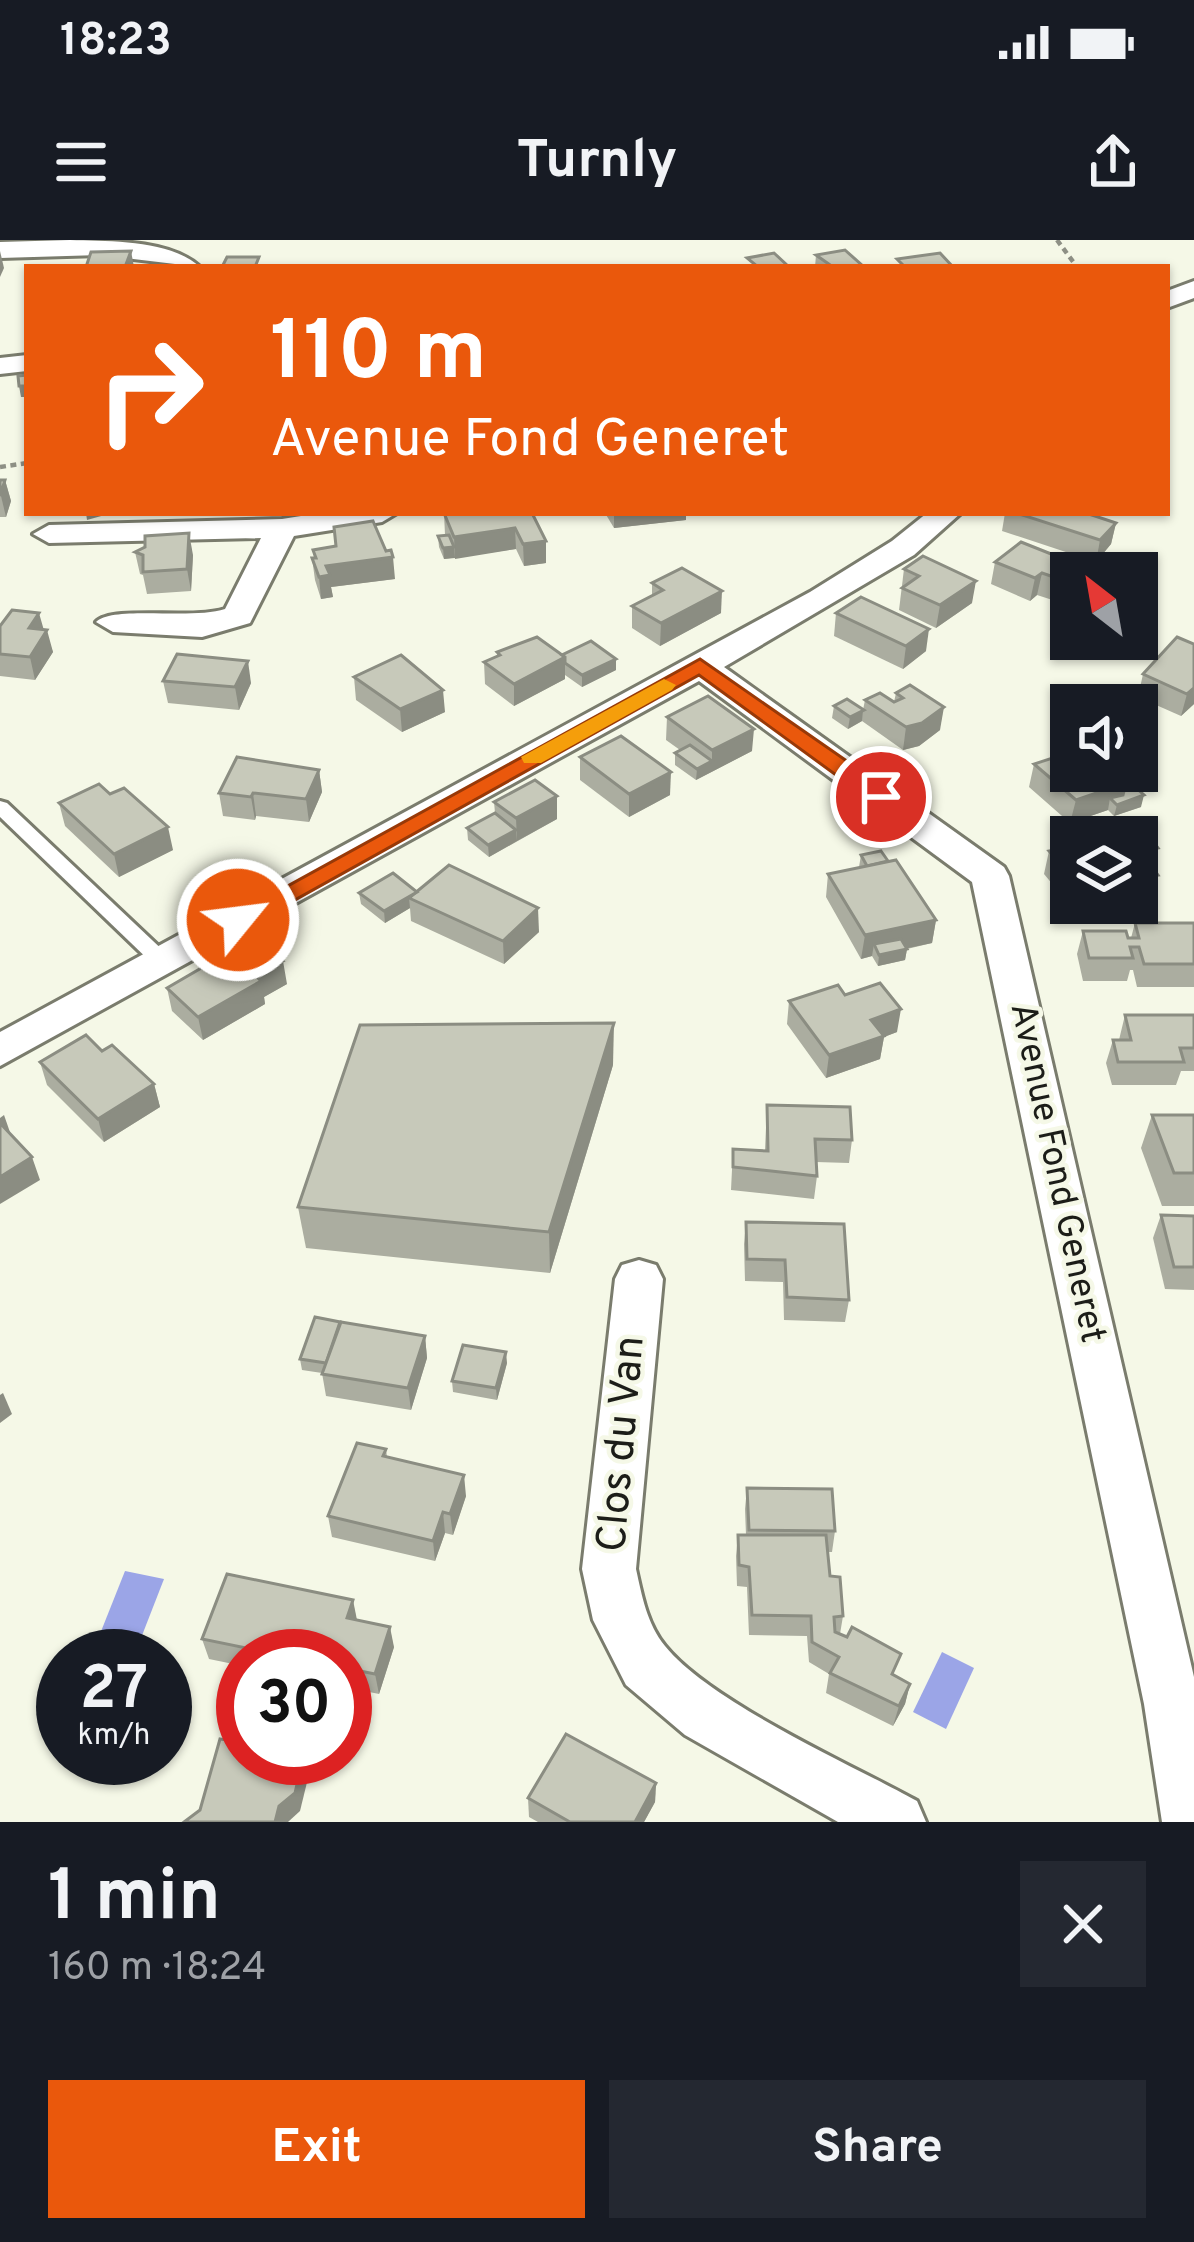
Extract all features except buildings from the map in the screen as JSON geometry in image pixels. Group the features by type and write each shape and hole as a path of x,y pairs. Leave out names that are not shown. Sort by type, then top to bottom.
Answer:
{"street":[{"path":"0,250 135,248 164,252 183,264"},
{"path":"49,534 282,528 362,516"},
{"path":"0,1051 822,599 903,548 942,516"},
{"path":"113,622 147,638 238,616 282,528"},
{"name":"Avenue Fond Generet","path":"700,666 990,875 1172,1704 1192,1822"},
{"name":"Clos du Van","path":"639,1279 609,1569 620,1620 646,1666 705,1715 896,1822"}],"lane":[{"path":"0,807 163,962"}],"water":[{"path":"125,1571 164,1579 145,1629 102,1629"},
{"path":"942,1652 974,1668 946,1729 913,1712"}],"slow traffic":[{"path":"533,757 664,685"}],"route":[{"path":"238,920 700,666 881,797"}]}
